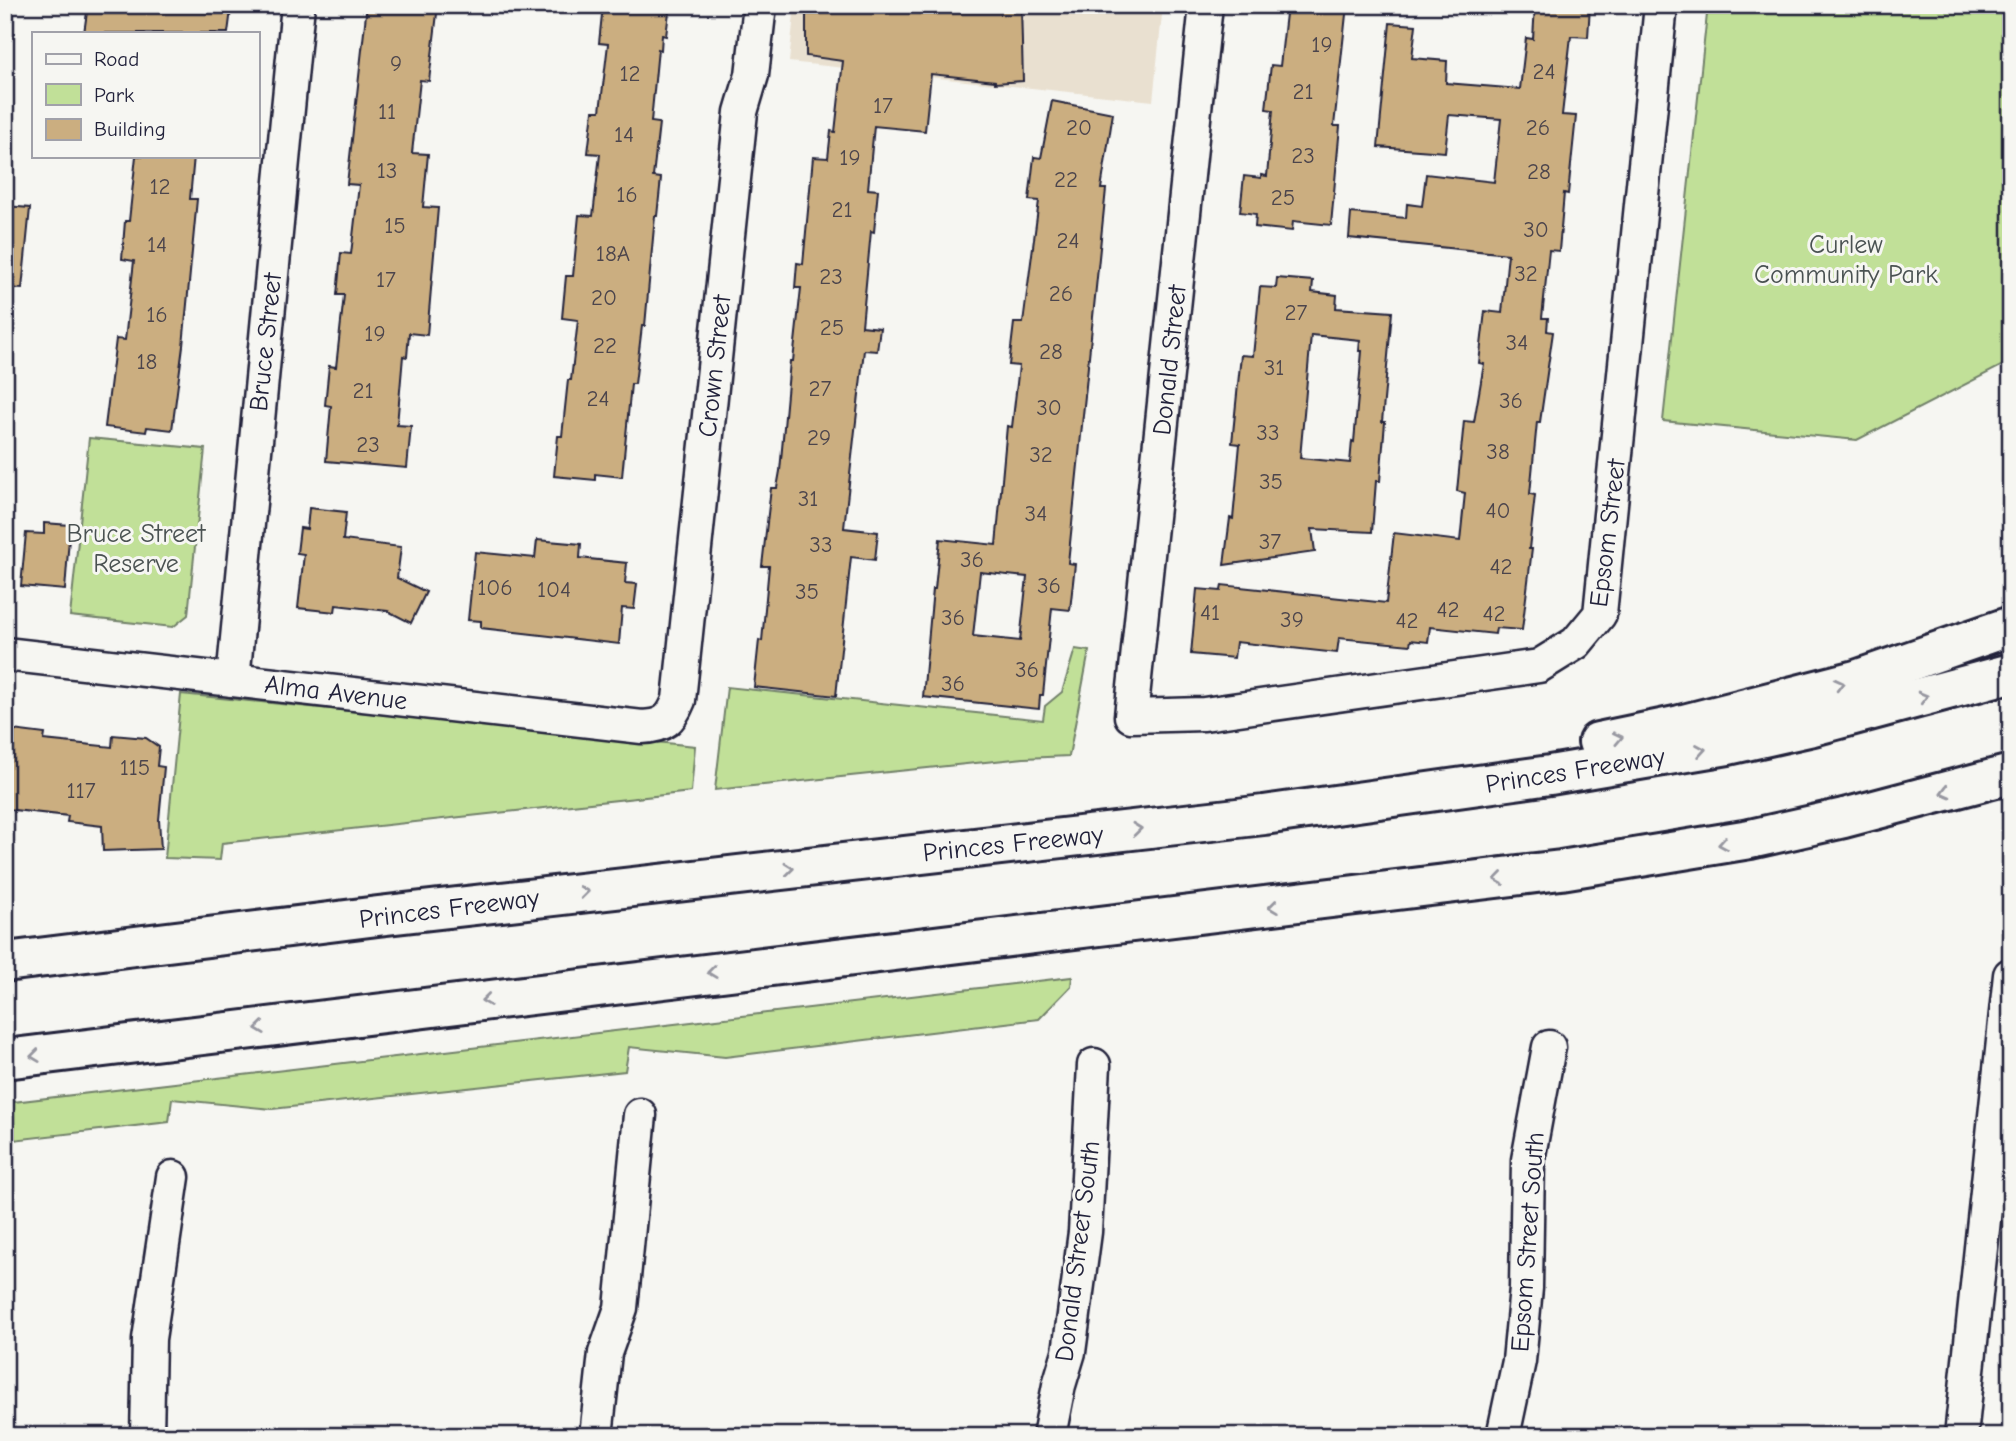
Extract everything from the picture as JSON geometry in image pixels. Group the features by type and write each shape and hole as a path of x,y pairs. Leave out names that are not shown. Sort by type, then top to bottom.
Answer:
{"highway":[{"path":"1265,815 1680,725 1856,680 2011,626"},
{"name":"Princes Freeway","path":"5,961 1265,815 1550,775 1728,745 1813,726 2011,673"},
{"path":"5,1059 1561,870 1764,836 2011,774"},
{"path":"5,945 378,916"}],"street":[{"name":"Bruce Street","path":"233,680 298,5"},
{"name":"Crown Street","path":"665,723 673,716 679,700 741,112 752,75 760,5"},
{"name":"Donald Street","path":"1131,716 1206,5"},
{"name":"Epsom Street","path":"1131,716 1204,714 1539,666 1576,643 1600,614 1661,5"},
{"name":"Alma Avenue","path":"5,654 642,727 656,727 665,723"},
{"path":"1961,1436 2010,975"},
{"name":"Epsom Street South","path":"1503,1436 1519,1361 1527,1288 1528,1160 1549,1047"},
{"name":"Donald Street South","path":"1049,1436 1069,1352 1082,1255 1094,1065"},
{"path":"596,1436 605,1353 621,1308 640,1115"},
{"path":"147,1436 149,1339 173,1177"}],"shaded area":[{"path":"795,5 1163,5 1153,101 789,62"}],"green space":[{"name":"Curlew Community Park","path":"1708,5 2011,5 2011,361 1857,440 1663,421"},
{"name":"Bruce Street Reserve","path":"89,438 205,449 188,615 173,627 70,616"},
{"path":"1075,649 1089,651 1069,756 1024,758 715,790 727,687 1043,720 1045,706 1062,692"},
{"path":"181,694 695,746 691,792 222,843 220,860 165,858"},
{"path":"1072,977 1071,986 1039,1019 725,1057 629,1047 625,1071 272,1109 172,1099 169,1122 5,1141 5,1103"}],"building":[{"path":"88,5 185,5 231,10 228,32 84,32"},
{"path":"367,5 438,5 429,81 420,80 412,153 428,154 423,207 438,208 427,335 409,333 407,357 403,356 397,425 411,426 407,468 326,461 331,406 325,405 329,366 336,367 344,295 337,295 341,253 351,254 359,185 347,184"},
{"path":"603,5 641,5 641,10 669,12 666,36 662,35 661,50 658,49 651,122 659,123 653,177 661,178 645,326 642,326 635,384 631,384 622,477 595,474 595,480 554,476 558,436 562,436 568,380 571,380 578,320 562,318 566,276 573,276 579,215 593,216 600,154 588,153 593,111 600,111 608,44 599,43"},
{"path":"806,5 1021,5 1023,81 995,83 931,74 925,131 874,126 868,189 878,190 874,232 871,231 862,326 880,328 877,351 864,350 844,528 878,532 875,560 851,557 836,696 754,687 759,640 762,641 769,566 762,566 771,488 777,488 780,471 790,361 793,361 801,288 795,288 797,263 803,264 813,157 828,158 831,131 835,132 843,61 806,56"},
{"path":"1287,5 1347,5 1334,126 1340,126 1331,225 1293,221 1292,231 1255,227 1256,214 1240,212 1244,176 1267,176 1273,110 1266,109 1271,65 1280,66"},
{"path":"1535,5 1590,6 1588,37 1571,36 1562,115 1576,116 1568,194 1564,193 1559,251 1549,250 1542,318 1548,318 1547,331 1553,332 1540,422 1537,422 1530,494 1535,495 1529,549 1532,549 1522,630 1496,628 1495,634 1430,627 1428,642 1411,640 1410,645 1339,638 1337,653 1236,642 1234,658 1191,654 1197,589 1221,591 1222,585 1386,603 1394,533 1460,541 1465,493 1457,491 1464,421 1474,422 1484,364 1479,363 1485,311 1502,313 1508,254 1349,238 1351,213 1406,218 1407,204 1422,206 1426,174 1494,182 1501,119 1449,115 1445,152 1378,147 1390,23 1416,25 1412,58 1447,61 1446,83 1520,89 1526,38 1533,39"},
{"path":"1052,101 1113,113 1101,189 1106,189 1068,563 1075,564 1070,610 1052,608 1043,695 1040,695 1039,709 923,697 940,539 996,545 1007,426 1012,427 1019,366 1009,365 1014,323 1023,323 1039,201 1029,200 1034,157 1041,158","holes":["980,572 1027,577 1020,641 973,636"]},
{"path":"136,158 194,158 190,199 197,199 172,430 147,427 146,432 105,427 116,339 125,340 134,261 122,259 125,221 129,221"},
{"path":"5,206 30,208 22,289 5,288"},
{"path":"1277,278 1313,281 1312,292 1337,295 1336,308 1392,312 1382,422 1385,422 1380,481 1376,481 1372,532 1312,529 1315,552 1224,565 1230,518 1233,519 1240,444 1232,443 1241,355 1253,356 1260,287 1276,288","holes":["1311,335 1360,340 1359,351 1362,351 1350,463 1300,458"]},
{"path":"309,508 346,512 343,540 401,547 397,578 426,592 411,623 388,611 336,605 335,612 298,608 304,554 297,553 300,528 307,529"},
{"path":"44,523 70,525 65,590 21,586 26,533 44,534"},
{"path":"537,540 581,544 580,558 627,563 625,583 637,584 634,609 622,608 619,644 481,628 481,621 468,620 475,552 535,558"},
{"path":"5,729 45,734 44,740 112,747 113,735 146,738 159,747 157,766 164,767 159,820 161,849 103,851 102,826 67,822 68,816 5,809"}]}
